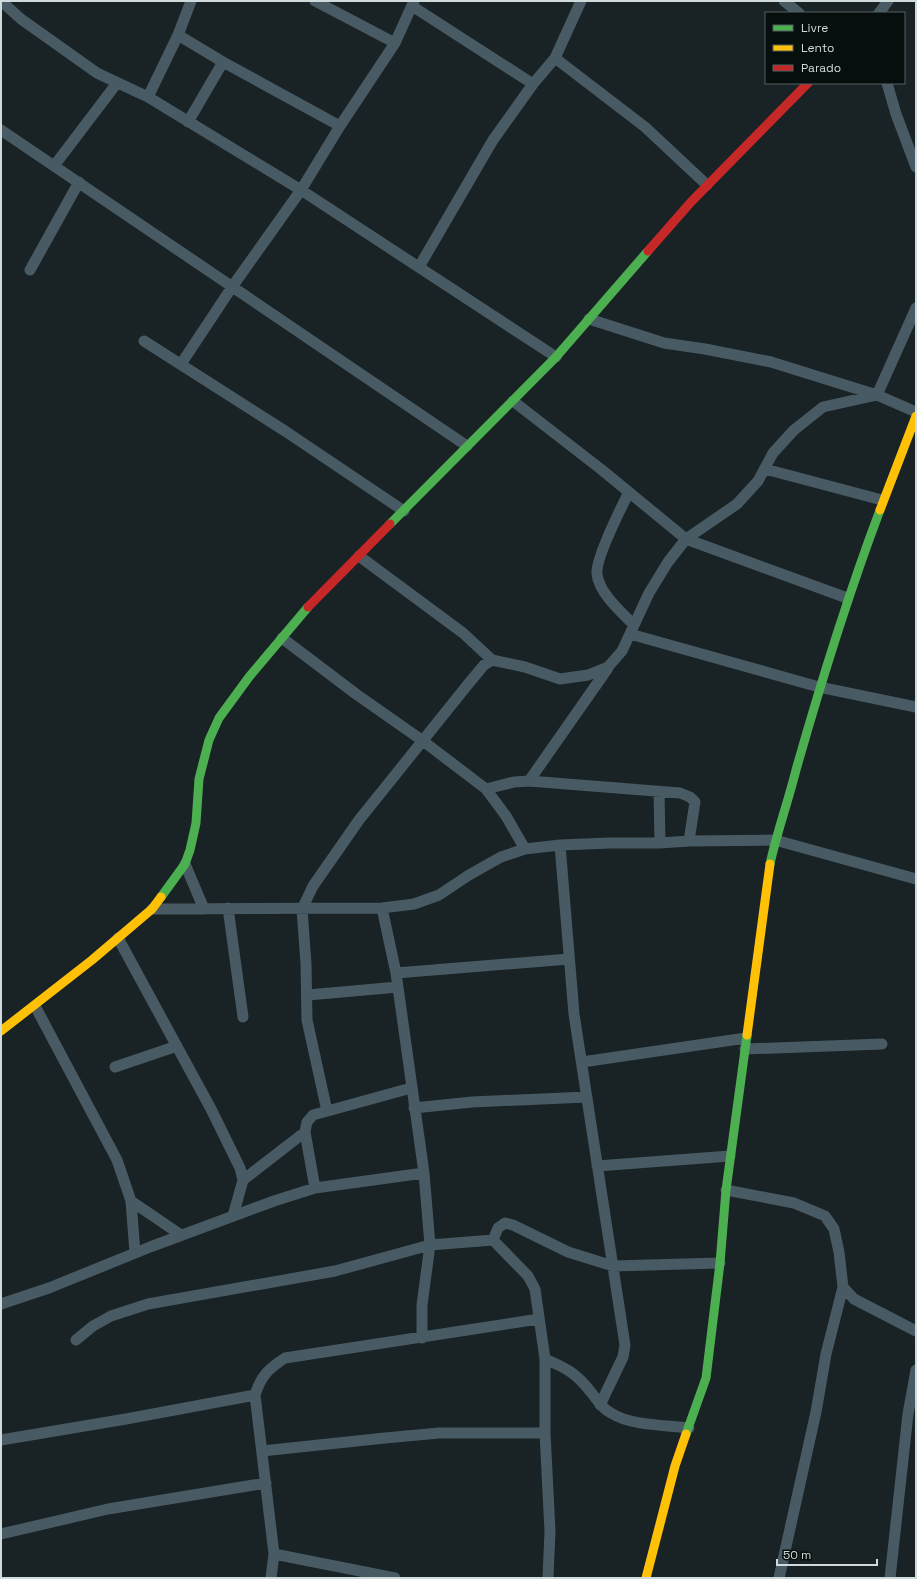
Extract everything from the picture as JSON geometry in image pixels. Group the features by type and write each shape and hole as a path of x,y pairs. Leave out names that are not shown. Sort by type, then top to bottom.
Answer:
{"street":[{"path":"1,1 21,19 97,73 148,97 301,190 556,357"},
{"path":"148,97 178,35 191,1"},
{"path":"315,1 395,43"},
{"path":"419,267 493,140 555,58 581,1"},
{"path":"784,1 799,12"},
{"path":"880,12 888,1"},
{"path":"182,364 232,287 301,190 340,126 395,43 413,3 534,84"},
{"path":"178,35 223,62 340,126"},
{"path":"555,58 645,127 707,185"},
{"path":"188,122 223,62"},
{"path":"54,166 117,83"},
{"path":"1,1031 35,1006 152,909 185,864 196,823 199,779 209,740 219,718 249,677 307,608 404,511 449,463 556,357 691,202 807,84"},
{"path":"887,84 896,114 916,166"},
{"path":"1,130 467,446"},
{"path":"30,270 79,182"},
{"path":"877,395 916,308"},
{"path":"589,319 664,343 705,349 770,362 877,395 916,412"},
{"path":"144,341 182,364 404,511"},
{"path":"529,781 608,667 622,651 649,593 668,562 686,539 738,504 758,481 773,453 794,430 823,407 877,395"},
{"path":"513,401 686,539 847,598"},
{"path":"646,1578 675,1466 706,1378 720,1263 730,1156 769,870 775,840 785,811 819,686 847,598 882,500 916,416"},
{"path":"764,469 882,500"},
{"path":"629,492 598,561 597,574 602,588 632,630 819,686 916,707"},
{"path":"359,556 463,633 492,660 525,667 560,679 588,676 608,667"},
{"path":"282,638 486,789 506,816 525,849"},
{"path":"327,1111 307,1020 308,995 302,908 314,886 359,820 479,670 484,664 492,660"},
{"path":"486,789 514,782 529,781 680,793 690,797 695,802 689,841"},
{"path":"659,791 660,844"},
{"path":"152,909 382,908 414,904 439,895 469,875 501,857 525,849 560,845 610,843 660,844 689,841 775,840 916,879"},
{"path":"560,845 574,1014 625,1346 623,1357 600,1405"},
{"path":"185,864 204,908"},
{"path":"228,908 243,1017"},
{"path":"382,908 396,974 424,1174 430,1245 422,1305 422,1338"},
{"path":"118,938 212,1109 240,1168 243,1180 233,1216"},
{"path":"396,974 569,959"},
{"path":"308,995 398,987"},
{"path":"35,1006 117,1160 131,1201 135,1253"},
{"path":"582,1062 745,1043 882,1044"},
{"path":"116,1067 177,1046"},
{"path":"315,1188 305,1132 307,1122 313,1115 411,1088"},
{"path":"414,1108 472,1102 587,1097"},
{"path":"243,1180 305,1132"},
{"path":"597,1166 730,1156"},
{"path":"1,1304 49,1288 181,1235 274,1201 315,1188 424,1174"},
{"path":"726,1190 794,1203 825,1216 834,1229 839,1252 842,1287 826,1354 816,1412 779,1578"},
{"path":"131,1201 181,1235"},
{"path":"493,1240 498,1228 505,1223 513,1225 568,1252 613,1266 720,1263"},
{"path":"76,1340 93,1326 111,1316 148,1304 335,1270 430,1245 493,1240"},
{"path":"493,1240 528,1276 535,1289 545,1360 545,1434 550,1531 548,1578"},
{"path":"842,1287 854,1299 916,1331"},
{"path":"271,1578 274,1554 254,1395 260,1380 272,1366 285,1358 353,1346 422,1338 539,1319"},
{"path":"545,1360 566,1368 575,1374 590,1390 600,1405 609,1413 629,1421 689,1428"},
{"path":"890,1578 911,1432 916,1370"},
{"path":"1,1440 126,1419 254,1395"},
{"path":"262,1451 439,1433 545,1434"},
{"path":"1,1534 108,1509 266,1483"},
{"path":"274,1554 395,1578"}],"traffic: fast":[{"path":"390,524 556,357 648,251"},
{"path":"770,864 825,671 880,510"},
{"path":"161,897 185,864 190,850 196,823 199,779 209,740 219,718 249,677 308,607"},
{"path":"686,1434 706,1378 720,1263 726,1190 747,1035"}],"traffic: slow":[{"path":"880,510 916,416"},
{"path":"747,1035 770,864"},
{"path":"1,1031 92,960 152,909 161,897"},
{"path":"646,1578 675,1466 686,1434"}],"traffic: jam":[{"path":"648,251 691,202 807,84"},
{"path":"308,607 390,524"}]}
